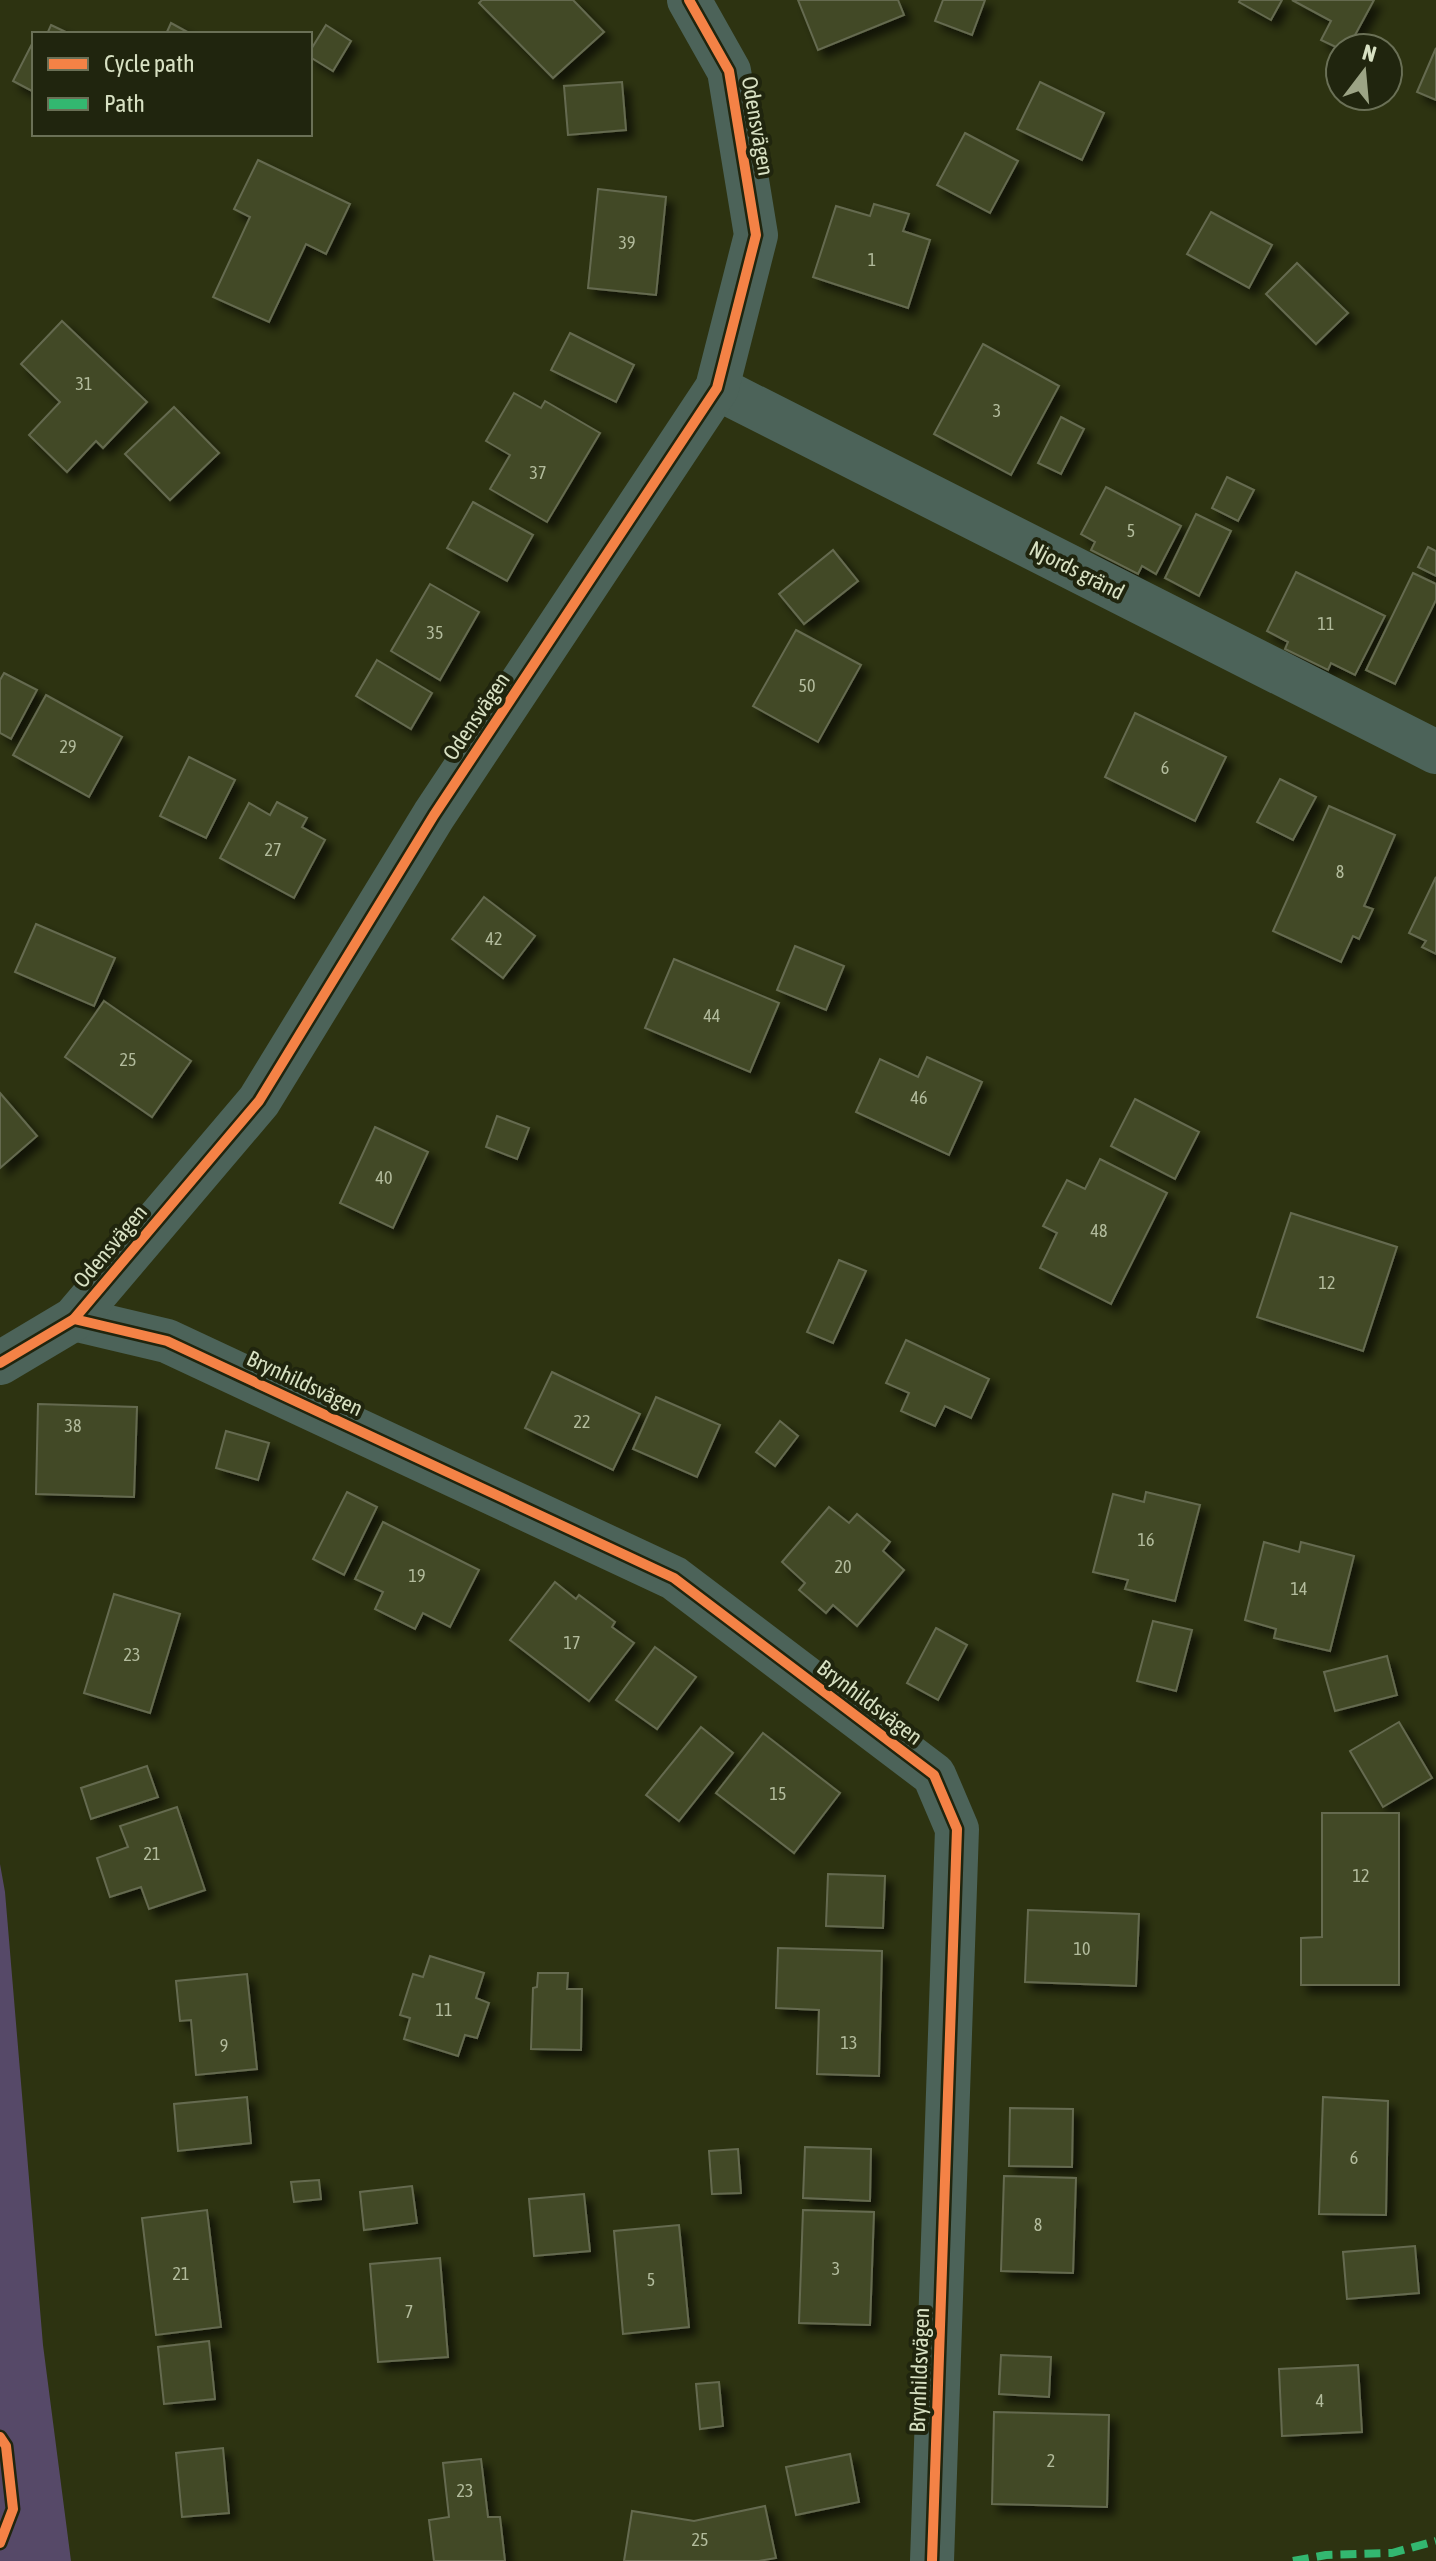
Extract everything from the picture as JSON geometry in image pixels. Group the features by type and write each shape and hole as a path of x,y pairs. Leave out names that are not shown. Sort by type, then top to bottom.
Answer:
{"street":[{"name":"Odensvägen","path":"0,1363 74,1319 259,1101 434,815 717,388 756,235 729,71 689,0"},
{"name":"Njords gränd","path":"717,388 1436,752"},
{"name":"Brynhildsvägen","path":"74,1319 167,1341 674,1578 934,1775 957,1829 932,2561"}],"shaded area":[{"path":"0,1864 5,1892 43,2345 71,2561 0,2561"}],"building":[{"path":"482,0 573,0 604,32 553,78 479,3"},
{"path":"798,0 898,0 904,15 818,50"},
{"path":"943,0 985,0 972,35 935,21"},
{"path":"1240,0 1282,0 1271,20"},
{"path":"1292,0 1374,0 1357,32 1325,32 1331,21"},
{"path":"171,23 187,32 167,32"},
{"path":"51,25 66,32 48,32"},
{"path":"326,25 351,41 333,71 312,58 312,48"},
{"path":"32,44 32,91 13,81"},
{"path":"1436,48 1436,100 1417,92"},
{"path":"622,82 626,130 568,135 564,86"},
{"path":"1040,82 1104,113 1082,160 1017,129"},
{"path":"965,133 1018,161 990,213 937,185"},
{"path":"258,160 350,204 326,254 306,244 269,322 213,297 250,217 234,209"},
{"path":"598,189 666,197 656,295 588,288"},
{"path":"874,204 909,214 903,231 930,240 908,308 813,277 836,206 870,216"},
{"path":"1211,212 1272,245 1249,288 1187,254"},
{"path":"1297,263 1348,313 1316,344 1266,294"},
{"path":"62,321 147,402 103,448 96,441 67,472 29,435 60,402 21,364"},
{"path":"570,333 634,365 616,402 551,370"},
{"path":"983,344 1059,386 1011,475 934,434"},
{"path":"514,393 541,408 545,401 600,433 547,522 490,489 510,455 486,441"},
{"path":"174,407 219,453 170,500 125,454"},
{"path":"1061,417 1084,429 1061,474 1038,463"},
{"path":"1227,477 1254,490 1238,521 1212,508"},
{"path":"1106,487 1181,526 1156,574 1142,566 1138,574 1091,550 1095,542 1081,534"},
{"path":"473,502 533,535 507,581 447,548"},
{"path":"1196,514 1231,531 1199,596 1165,578"},
{"path":"1428,547 1436,551 1436,576 1418,567"},
{"path":"833,550 858,581 804,624 779,594"},
{"path":"1296,572 1385,616 1355,675 1331,663 1328,670 1285,649 1288,642 1267,631"},
{"path":"1413,573 1436,584 1436,600 1395,684 1366,670"},
{"path":"430,584 479,612 440,680 391,651"},
{"path":"796,630 861,665 818,742 753,706"},
{"path":"377,660 432,693 411,729 356,696"},
{"path":"4,673 37,690 11,739 0,733 0,680"},
{"path":"46,695 122,737 89,797 13,755"},
{"path":"1135,713 1226,757 1195,821 1105,777"},
{"path":"189,757 235,780 206,838 160,816"},
{"path":"1280,779 1316,797 1293,840 1257,822"},
{"path":"277,802 307,818 302,827 325,840 294,898 220,858 249,803 270,815"},
{"path":"1329,806 1395,835 1364,906 1373,909 1359,939 1353,936 1341,962 1273,931"},
{"path":"1436,877 1436,954 1422,947 1426,941 1409,933"},
{"path":"484,897 535,936 503,978 452,939"},
{"path":"36,924 115,958 94,1006 15,972"},
{"path":"795,946 844,966 826,1010 777,990"},
{"path":"674,959 779,1003 750,1072 645,1028"},
{"path":"104,1001 191,1061 152,1117 65,1057"},
{"path":"927,1057 982,1082 949,1155 856,1112 880,1059 918,1077"},
{"path":"0,1093 37,1136 0,1168"},
{"path":"1135,1099 1199,1132 1175,1179 1111,1146"},
{"path":"497,1116 529,1128 517,1159 486,1147"},
{"path":"375,1127 428,1152 393,1228 340,1203"},
{"path":"1100,1159 1167,1193 1111,1304 1040,1268 1057,1233 1043,1226 1067,1180 1085,1189"},
{"path":"1291,1213 1397,1247 1363,1351 1257,1317"},
{"path":"839,1260 866,1271 833,1343 807,1332"},
{"path":"906,1340 989,1379 971,1418 945,1406 935,1426 901,1411 909,1393 886,1383"},
{"path":"552,1372 640,1414 613,1470 525,1428"},
{"path":"656,1397 720,1425 697,1477 633,1449"},
{"path":"38,1404 137,1407 134,1497 36,1494"},
{"path":"780,1421 798,1436 775,1466 756,1452"},
{"path":"226,1431 269,1443 258,1480 216,1468"},
{"path":"347,1492 377,1507 344,1575 313,1559"},
{"path":"1146,1492 1200,1505 1175,1601 1125,1589 1128,1580 1093,1572 1113,1494 1144,1502"},
{"path":"829,1507 849,1523 857,1514 890,1542 883,1551 904,1570 857,1626 833,1605 826,1613 799,1590 805,1583 782,1562"},
{"path":"383,1522 479,1570 450,1627 423,1613 415,1629 375,1609 383,1592 355,1579"},
{"path":"1264,1542 1299,1552 1301,1542 1354,1556 1330,1651 1274,1638 1276,1629 1245,1620"},
{"path":"555,1582 576,1599 579,1595 615,1622 612,1627 634,1643 589,1701 510,1640"},
{"path":"114,1594 180,1614 150,1713 84,1693"},
{"path":"1153,1621 1192,1630 1176,1691 1137,1681"},
{"path":"936,1628 967,1645 938,1700 907,1683"},
{"path":"655,1647 696,1677 657,1729 616,1700"},
{"path":"1387,1656 1397,1695 1335,1711 1324,1672"},
{"path":"1399,1722 1432,1778 1383,1807 1350,1751"},
{"path":"701,1727 733,1753 679,1821 646,1795"},
{"path":"763,1733 840,1793 794,1853 716,1793"},
{"path":"147,1766 158,1797 91,1819 81,1788"},
{"path":"177,1807 205,1890 149,1909 141,1887 110,1897 97,1858 128,1847 120,1826"},
{"path":"1322,1813 1399,1813 1399,1985 1301,1985 1301,1938 1322,1937"},
{"path":"828,1874 885,1876 883,1928 826,1926"},
{"path":"1028,1910 1139,1914 1136,1986 1025,1982"},
{"path":"778,1948 882,1951 879,2076 817,2074 819,2010 776,2008"},
{"path":"430,1956 484,1973 476,1998 489,2003 477,2038 465,2035 458,2056 404,2039 410,2018 400,2015 413,1974 423,1977"},
{"path":"538,1973 568,1973 567,1989 582,1989 581,2050 531,2049 533,1988 537,1987"},
{"path":"247,1974 257,2069 196,2075 191,2020 180,2021 176,1981"},
{"path":"247,2097 251,2143 178,2151 174,2104"},
{"path":"1323,2097 1388,2101 1386,2215 1319,2214"},
{"path":"1010,2108 1073,2109 1072,2167 1009,2166"},
{"path":"805,2147 871,2149 870,2201 803,2198"},
{"path":"738,2149 741,2193 712,2194 709,2151"},
{"path":"1004,2176 1076,2178 1073,2273 1001,2271"},
{"path":"319,2180 321,2199 294,2202 291,2182"},
{"path":"412,2186 417,2223 364,2230 360,2192"},
{"path":"584,2194 590,2251 534,2256 529,2199"},
{"path":"207,2210 221,2327 156,2335 142,2218"},
{"path":"803,2210 874,2212 870,2325 799,2323"},
{"path":"679,2225 689,2327 623,2334 614,2231"},
{"path":"1415,2246 1419,2293 1347,2299 1343,2252"},
{"path":"440,2258 448,2357 378,2362 370,2264"},
{"path":"209,2341 215,2399 164,2404 158,2347"},
{"path":"1001,2355 1051,2357 1049,2397 999,2394"},
{"path":"1358,2365 1362,2432 1282,2436 1279,2369"},
{"path":"719,2382 723,2426 700,2429 696,2384"},
{"path":"994,2412 1109,2415 1107,2507 992,2504"},
{"path":"223,2448 229,2513 182,2517 176,2453"},
{"path":"850,2454 859,2502 796,2515 786,2467"},
{"path":"481,2459 488,2517 500,2517 505,2561 434,2561 429,2520 449,2517 443,2463"},
{"path":"765,2506 776,2558 759,2561 624,2561 632,2511 694,2521"}],"marked path":[{"path":"1293,2561 1326,2555 1392,2553 1436,2541"}],"cycle path":[{"path":"0,1363 74,1319 259,1101 434,815 717,388 756,235 729,71 689,0"},
{"path":"74,1319 167,1341 674,1578 934,1775 957,1829 932,2561"},
{"path":"0,2437 6,2446 13,2509 0,2543"}]}
